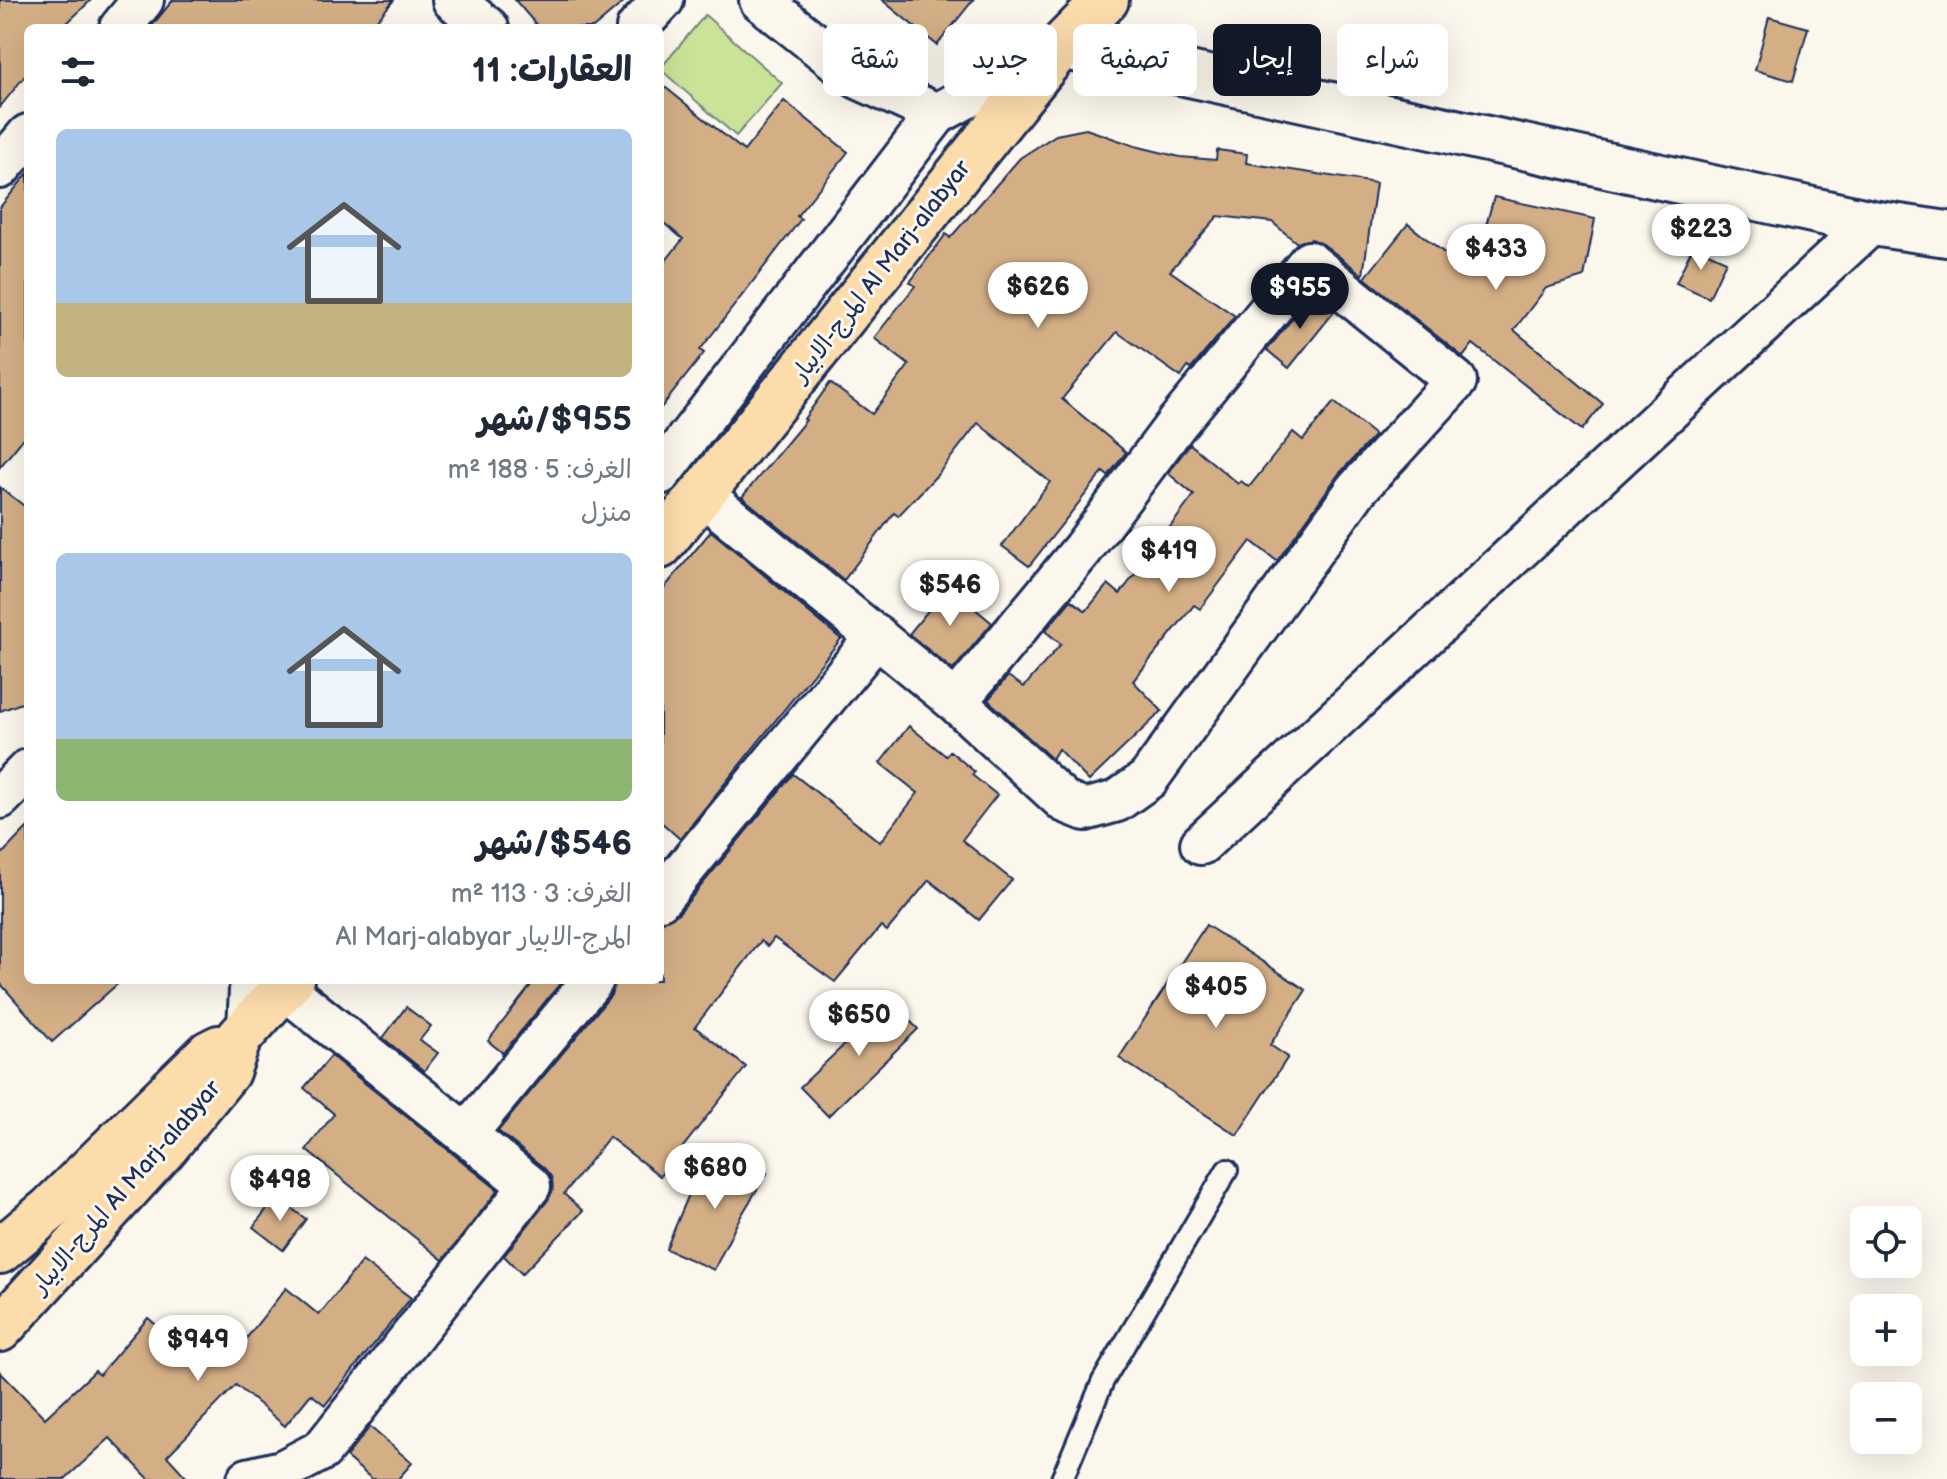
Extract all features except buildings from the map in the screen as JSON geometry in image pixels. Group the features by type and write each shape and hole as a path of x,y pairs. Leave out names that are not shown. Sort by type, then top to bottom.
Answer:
{"main road":[{"name":"المرج-الابيار Al Marj-alabyar","path":"664,541 1061,46 1106,0"},
{"name":"المرج-الابيار Al Marj-alabyar","path":"0,1329 227,1072 244,1032 275,984"},
{"name":"المرج-الابيار Al Marj-alabyar","path":"3,1248 51,1208 209,1053 244,1032"}],"street":[{"path":"123,24 143,0"},
{"path":"453,0 483,24"},
{"path":"641,24 663,0"},
{"path":"760,0 858,78 937,114"},
{"path":"664,469 937,114 1061,46 1872,223 1947,234"},
{"path":"0,168 24,140"},
{"path":"1201,844 1872,223"},
{"path":"703,495 956,702 1065,802 1085,810 1117,801 1148,779 1357,489 1456,381 1309,262 1177,423 1082,550 956,702"},
{"path":"664,894 877,636"},
{"path":"0,758 24,759"},
{"path":"0,798 24,774"},
{"path":"248,1479 282,1471 322,1450 530,1186 277,984"},
{"path":"466,1134 590,984"}],"lane":[{"path":"1062,1479 1103,1381 1227,1170"}],"green space":[{"path":"705,15 782,83 736,136 664,73 664,64"}]}
